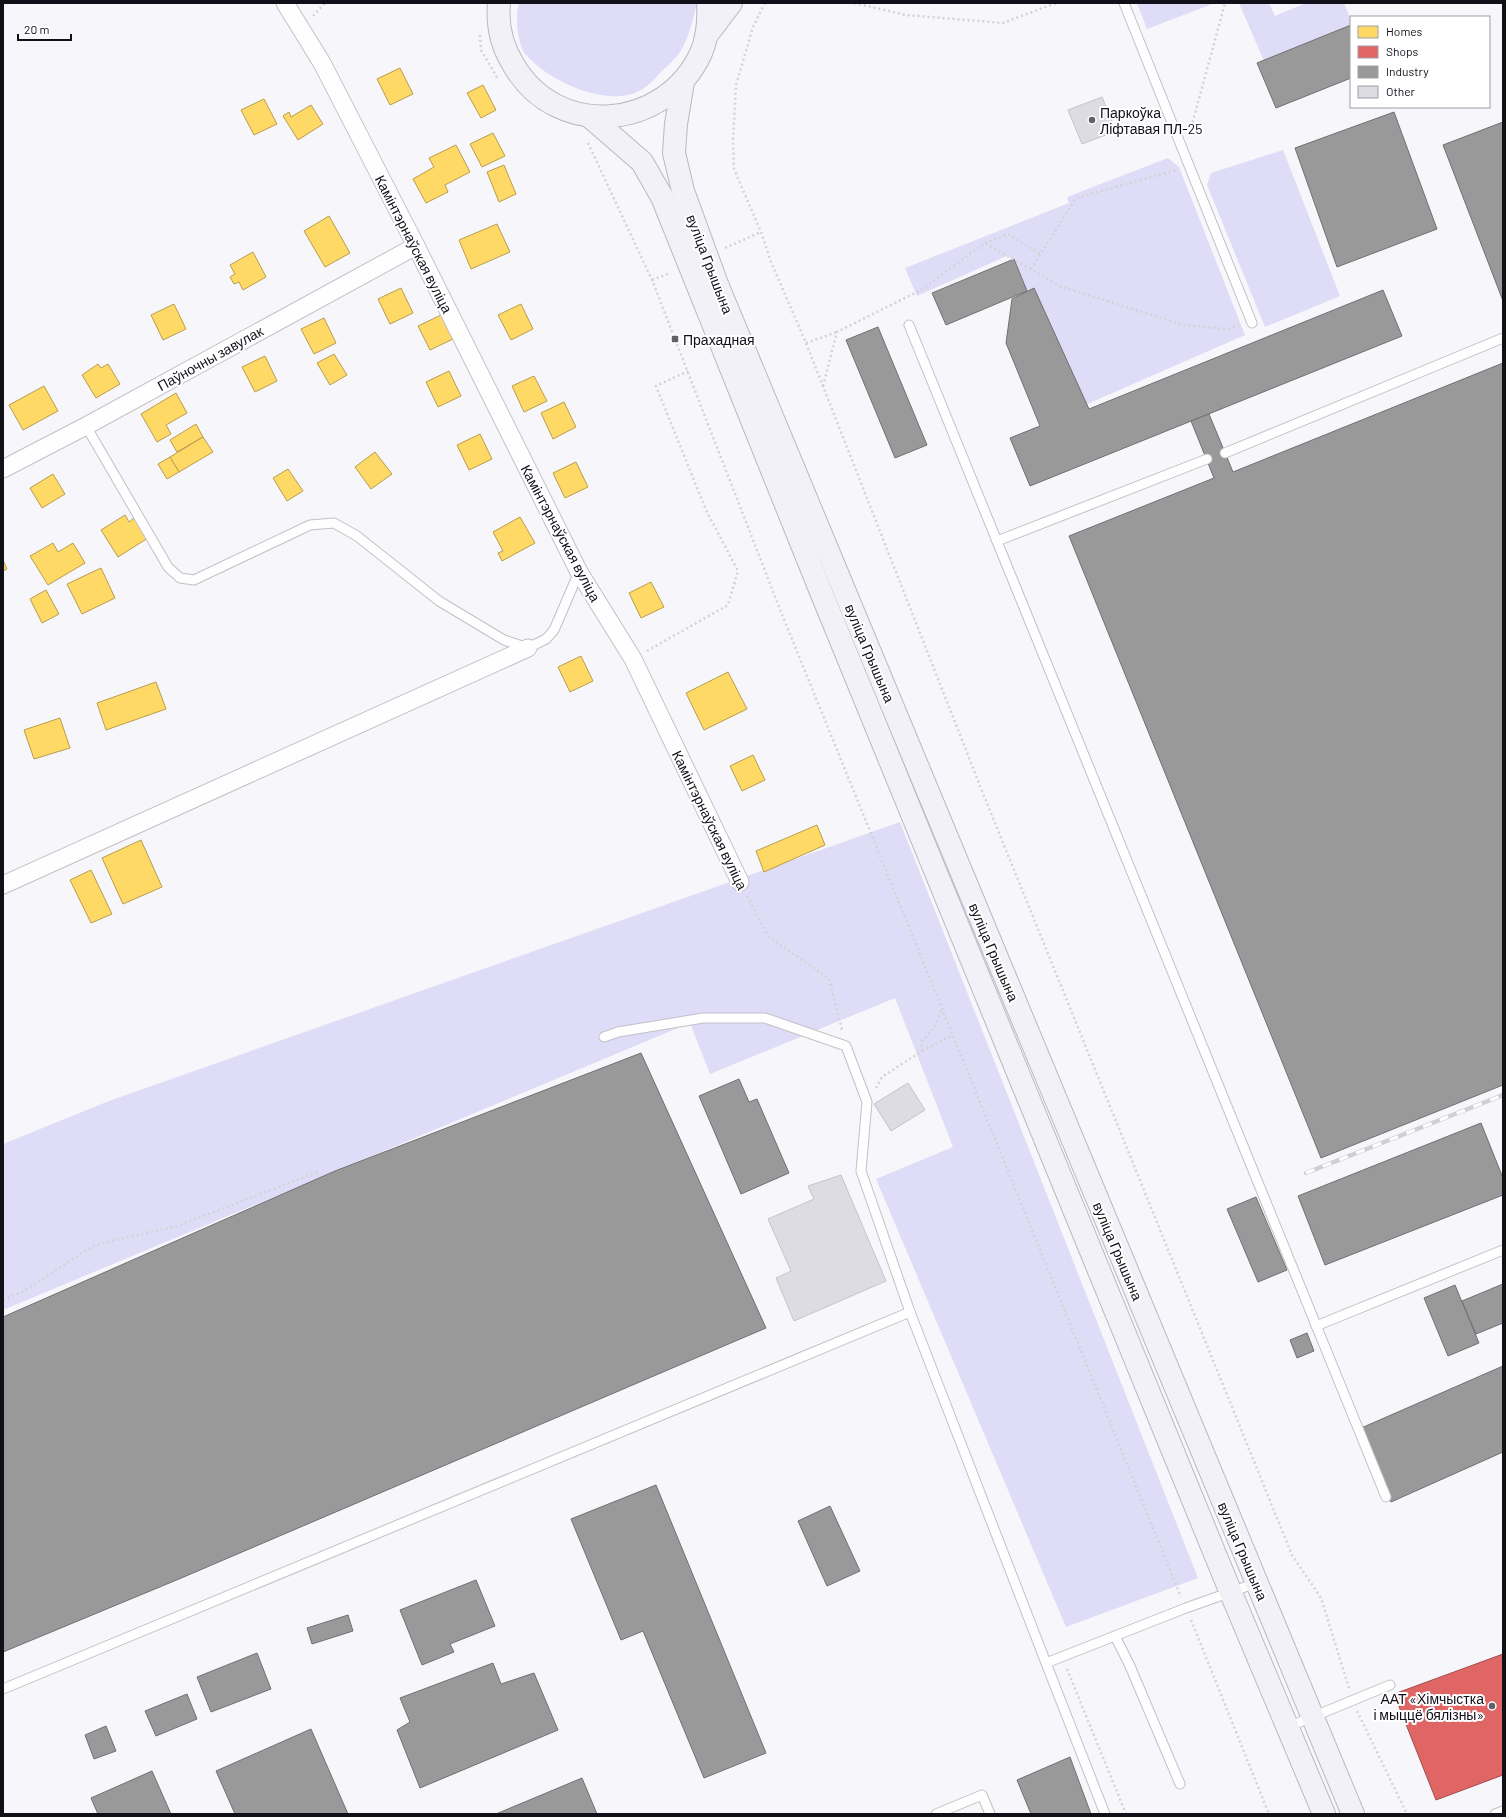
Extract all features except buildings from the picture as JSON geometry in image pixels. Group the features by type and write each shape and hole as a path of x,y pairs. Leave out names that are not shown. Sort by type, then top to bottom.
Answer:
{"main road":[{"path":"499,3 499,23 502,40 508,56 528,85 541,96 572,112 589,116 606,117 640,111 666,97 683,82 693,68 701,52 706,36 708,3"},
{"path":"706,36 730,3"},
{"name":"вуліца Грышына","path":"683,82 676,124 674,153 682,191 714,277 1352,1814"},
{"name":"вуліца Грышына","path":"589,116 642,162 662,197 818,584 1231,1593 1324,1814"}],"street":[{"name":"Камінтэрнаўская вуліца","path":"285,3 322,63 416,246 579,572 632,659 740,882"},
{"name":"Паўночны завулак","path":"3,469 86,426 416,246"},
{"path":"3,885 528,648"}],"lane":[{"path":"1124,3 1252,323"},
{"path":"909,325 1386,1497"},
{"path":"1225,453 1503,338"},
{"path":"86,426 168,567 180,578 194,580 310,525 334,523 357,536 439,601 504,640 528,648 546,639 554,630 579,572"},
{"path":"997,541 1207,459"},
{"path":"604,1037 618,1032 703,1018 765,1018 846,1046 867,1102 861,1171 910,1312 1105,1814"},
{"path":"1316,1326 1503,1250"},
{"path":"3,1689 910,1312"},
{"path":"1046,1663 1186,1608 1256,1583"},
{"path":"1115,1636 1130,1666 1180,1784"},
{"path":"1288,1727 1353,1702 1390,1685"},
{"path":"936,1814 982,1796 990,1814"},
{"path":"1495,1814 1503,1811"}],"path":[{"path":"765,3 753,27 736,84 733,140 734,169 761,232 771,262 806,343 984,796 1292,1555 1321,1598 1353,1702 1407,1814"},
{"path":"854,3 906,15 1003,23 1056,3"},
{"path":"1184,154 1225,3"},
{"path":"479,29 481,50 496,77 501,82"},
{"path":"587,140 652,280 784,620 1269,1814"},
{"path":"1031,270 1076,198 1189,166"},
{"path":"723,249 761,232"},
{"path":"806,343 838,332 921,290 984,243 1008,234 1040,254"},
{"path":"984,243 1060,286 1183,324 1228,329 1252,323"},
{"path":"652,280 670,273"},
{"path":"823,386 838,332"},
{"path":"632,659 728,605 738,571 706,510 656,386 688,371"},
{"name":"Камінтэрнаўская вуліца","path":"740,882 768,936 829,980 834,993 846,1046"},
{"path":"922,1051 921,1042 934,1028 942,1008"},
{"path":"867,1102 882,1077 922,1051 953,1035"},
{"path":"3,1300 22,1292 95,1245 177,1226 320,1171"},
{"path":"1063,1657 1126,1814"}],"shaded area":[{"path":"519,3 697,3 692,23 682,50 654,80 635,93 622,96 607,96 592,93 562,82 549,74 527,56 519,38 517,15"},
{"path":"1137,3 1215,3 1147,29"},
{"path":"1239,3 1269,3 1275,16 1306,3 1344,3 1350,18 1350,25 1264,61"},
{"path":"1283,150 1340,296 1265,327 1207,185 1211,173"},
{"path":"1168,158 1179,167 1245,335 1076,409 1009,255 917,296 905,268 1069,203 1067,197"},
{"path":"900,822 1198,1578 1066,1627 876,1179 953,1147 895,998 710,1074 690,1023 3,1310 3,1144 109,1101"}],"railway":[{"path":"1306,1173 1503,1095"}],"place":[{"name":"Паркоўка Ліфтавая ПЛ-25","path":"1092,120"},
{"name":"Прахадная","path":"675,339"},
{"name":"ААТ «Хімчыстка і мыццё бялізны»","path":"1492,1706"}]}
